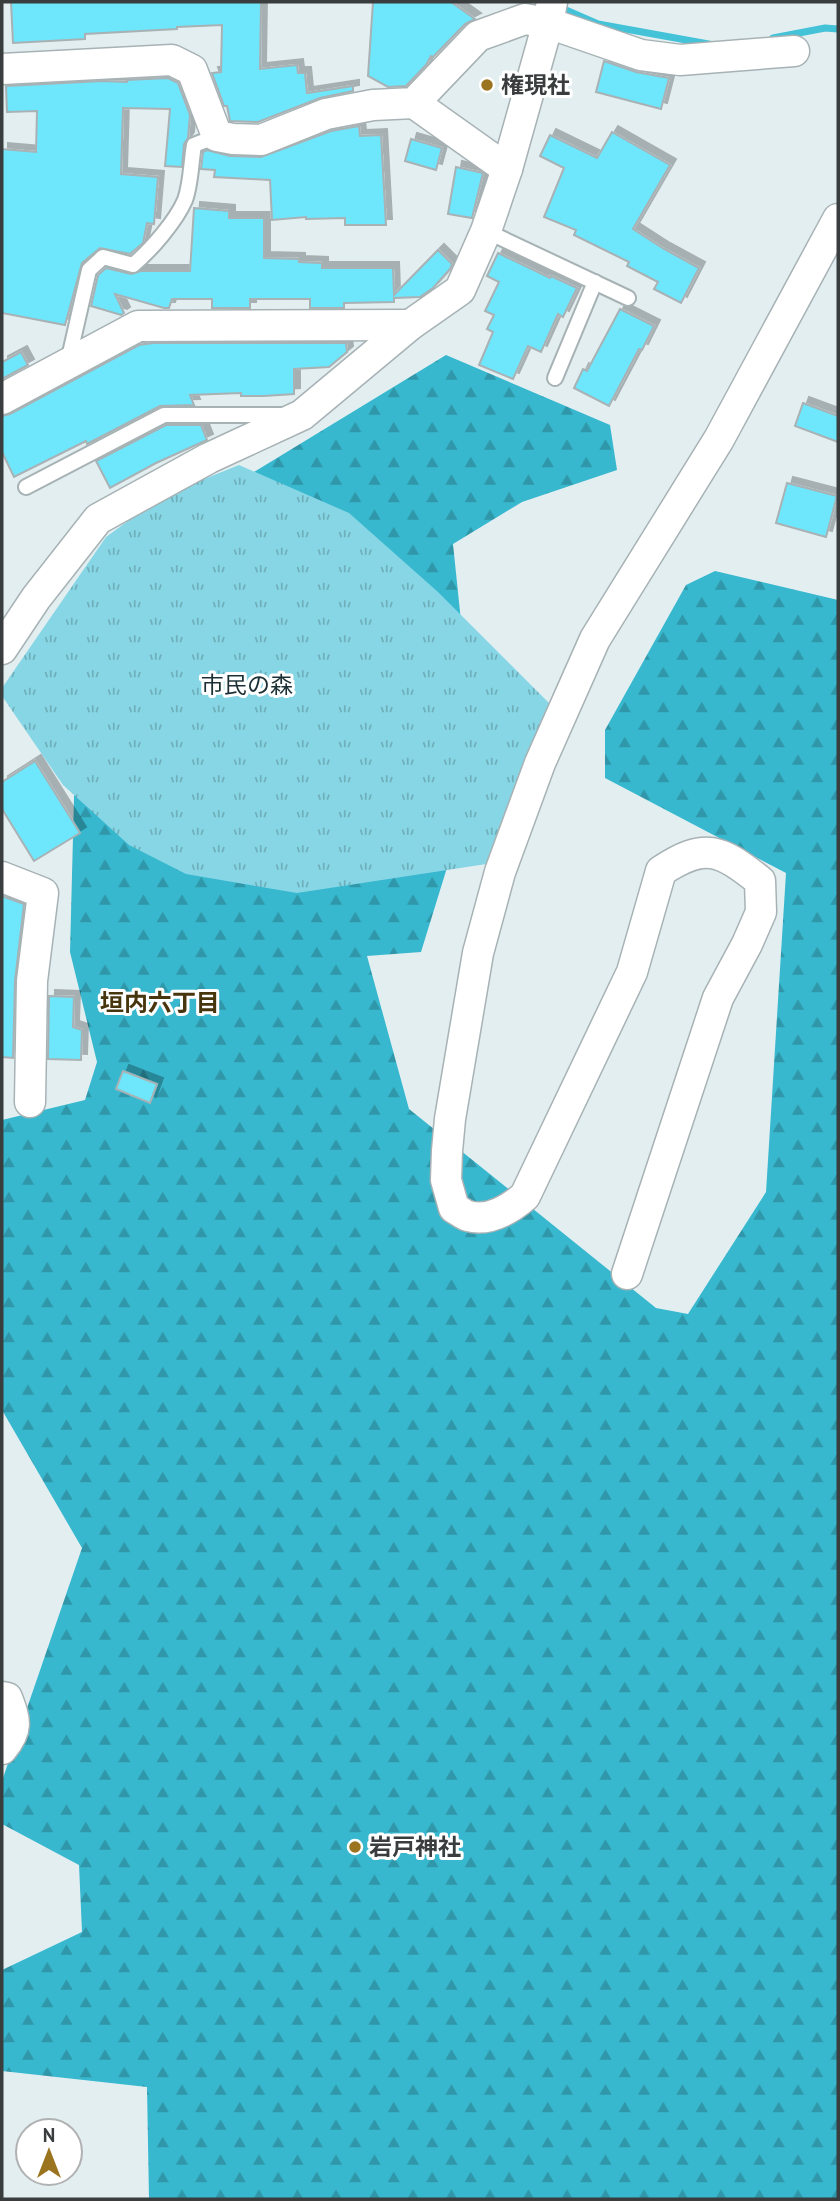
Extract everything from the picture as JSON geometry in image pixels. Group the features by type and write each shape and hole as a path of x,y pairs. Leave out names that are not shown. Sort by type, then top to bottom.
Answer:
{"street":[{"path":"414,103 478,36 550,11 641,55 680,60 794,51"},
{"path":"2,649 36,598 98,519 209,458 302,415 410,325 460,290 486,231 506,169 550,11"},
{"path":"2,69 172,60 192,70 217,136 233,139 261,140 326,114 373,105 414,103 506,169"},
{"path":"627,1274 718,998 761,912 760,881 736,861 705,851 681,858 661,871 632,972 526,1196 509,1209 482,1217 468,1216 454,1208 446,1180 450,1119 478,953 500,872 540,763 594,639 719,439 838,219"},
{"path":"2,399 138,326 410,325"},
{"path":"2,877 43,893 32,981 30,1102"},
{"path":"2,1697 7,1698 14,1716 13,1735 2,1748"}],"lane":[{"path":"68,363 89,270 103,257 134,265 142,258 171,222 185,199 194,145 217,136"},
{"path":"486,231 628,298"},
{"path":"555,378 595,282"},
{"path":"26,487 164,415 302,415"}],"green space":[{"path":"446,355 610,425 617,470 522,502 453,544 468,689 483,751 421,952 367,956 409,1109 656,1308 688,1314 766,1192 786,873 605,778 605,730 686,585 715,571 838,600 838,2199 149,2199 147,2087 2,2071 2,1970 82,1932 79,1865 2,1824 2,1781 82,1548 2,1410 2,1120 85,1100 97,1062 70,952 76,721 180,517"},
{"name":"市民の森","path":"239,465 349,513 438,592 554,708 493,863 297,893 186,874 129,845 63,785 2,696 2,688 106,537 162,496"}],"building":[{"path":"11,2 261,2 260,69 297,65 298,73 305,73 307,93 353,86 353,91 320,98 258,122 230,121 227,106 224,106 212,73 221,72 222,25 85,34 85,39 13,43"},
{"path":"373,2 451,2 475,19 465,24 431,56 406,86 388,87 368,76"},
{"path":"604,61 636,72 669,78 661,109 596,92"},
{"path":"168,78 178,83 190,115 182,167 165,166 170,109 123,108 121,174 158,177 154,224 147,223 143,243 130,254 100,248 82,263 65,325 2,313 2,149 36,152 37,111 7,112 6,86"},
{"path":"359,126 360,136 381,135 386,225 345,225 345,218 272,220 270,180 214,177 215,170 201,169 203,152 207,150 230,156 261,157 331,131"},
{"path":"612,132 670,165 633,229 699,268 681,303 654,289 658,282 627,266 629,262 574,235 576,230 544,217 564,168 540,156 550,135 597,158"},
{"path":"411,139 442,148 436,170 405,161"},
{"path":"456,167 483,173 472,218 448,214"},
{"path":"194,208 229,211 229,218 264,218 264,258 299,259 299,262 322,263 322,268 393,268 394,295 438,250 452,264 433,288 420,297 394,298 394,302 344,303 344,308 310,308 310,299 250,299 250,308 212,308 212,299 172,299 169,308 164,308 115,294 124,313 121,315 91,306 98,275 106,268 131,274 141,271 190,271"},
{"path":"498,253 577,288 563,317 558,314 541,352 528,346 513,379 479,365 493,332 487,329 494,315 485,311 499,282 487,276"},
{"path":"620,309 654,326 609,406 574,388 583,369 587,371"},
{"path":"346,343 347,352 329,367 294,369 294,394 190,395 194,405 160,406 87,444 86,441 14,477 2,452 2,416 139,345"},
{"path":"21,352 28,365 2,379 2,362"},
{"path":"803,403 838,416 838,442 795,426"},
{"path":"166,425 201,425 207,440 110,488 96,461"},
{"path":"787,483 837,496 826,537 776,523"},
{"path":"35,761 80,833 34,861 2,809 2,782"},
{"path":"2,896 24,904 15,981 13,1058 2,1057"},
{"path":"49,996 74,997 73,1027 82,1030 81,1060 48,1059"},
{"path":"123,1071 157,1084 150,1103 116,1089"}],"waterway":[{"path":"559,7 598,24 714,45"},
{"path":"773,38 825,28 838,29"}],"place":[{"name":"権現社","path":"487,85"},
{"name":"岩戸神社","path":"355,1847"}],"district":[{"name":"垣内六丁目","path":"160,1003"}]}
